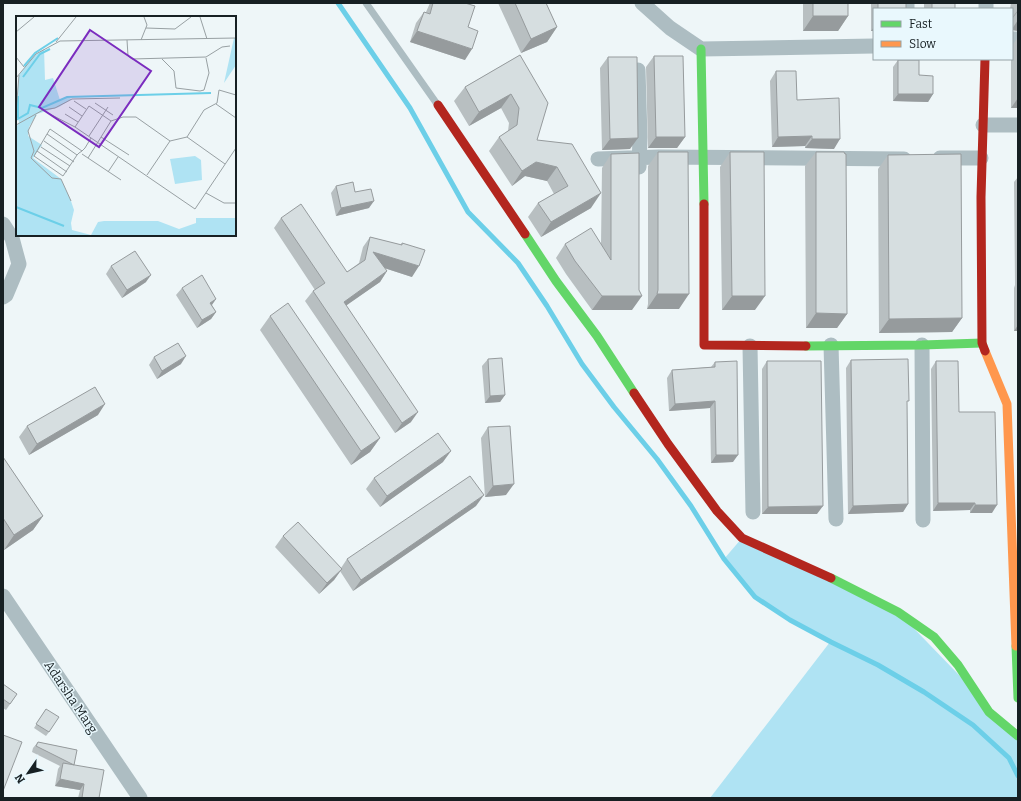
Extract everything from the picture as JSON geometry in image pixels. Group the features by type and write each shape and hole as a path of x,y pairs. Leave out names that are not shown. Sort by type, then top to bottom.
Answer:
{"street":[{"path":"642,3 670,28 701,49 873,46"},
{"path":"701,49 704,157 704,344 750,346 922,345 982,343"},
{"path":"985,60 981,158 982,343 1007,404 1018,698"},
{"path":"638,70 640,137 639,181"},
{"path":"438,105 556,281 597,336 668,444 717,511 742,538 848,586 898,612 934,637 958,665 989,712 1018,736"},
{"path":"983,125 1018,124"},
{"path":"598,159 704,157 921,159 981,158"},
{"path":"3,224 12,238 19,264 6,295 3,297"},
{"path":"832,345 836,519"},
{"path":"922,345 923,520"},
{"path":"750,346 753,512"},
{"name":"Adarsha Marg","path":"3,596 140,798"}],"lane":[{"path":"366,3 438,105"}],"shaded area":[{"path":"742,538 898,612 1018,736 1018,798 710,798 830,642 790,620 755,597 724,559"}],"building":[{"path":"433,3 465,3 475,6 468,27 478,31 472,49 417,31 424,12 430,14"},
{"path":"515,3 546,3 557,27 531,39"},
{"path":"813,3 848,3 848,16 813,16"},
{"path":"878,3 906,3 906,8 878,8"},
{"path":"932,3 955,3 955,8 932,8"},
{"path":"520,55 548,103 537,140 572,144 601,193 551,222 538,203 568,186 557,167 536,162 522,171 499,137 517,125 519,108 511,94 479,112 465,87"},
{"path":"654,56 683,56 685,137 656,137"},
{"path":"608,57 637,57 638,138 610,139"},
{"path":"898,60 919,60 919,75 933,76 933,94 898,94"},
{"path":"776,71 796,71 797,100 839,98 840,139 812,139 812,136 778,137"},
{"path":"658,152 688,152 689,294 657,294"},
{"path":"730,152 764,152 765,296 732,296"},
{"path":"816,152 844,152 846,154 847,314 816,313"},
{"path":"639,153 639,290 642,296 602,296 575,261 565,244 591,228 611,260 611,154"},
{"path":"961,154 962,318 889,319 888,155"},
{"path":"353,182 355,192 371,189 374,201 341,208 336,186"},
{"path":"301,204 347,272 365,260 370,237 402,245 402,243 425,250 419,266 373,252 387,271 344,302 418,412 402,423 313,291 325,283 281,218"},
{"path":"135,251 151,275 127,290 111,266"},
{"path":"202,275 216,299 210,303 216,312 202,320 182,288"},
{"path":"288,303 380,438 361,451 270,316"},
{"path":"178,343 186,356 162,371 154,357"},
{"path":"502,358 505,395 490,396 488,359"},
{"path":"908,359 908,504 853,506 851,360"},
{"path":"737,361 738,455 716,455 715,401 675,404 672,370 715,367 715,362"},
{"path":"767,361 821,361 823,506 768,507"},
{"path":"936,361 958,361 959,412 995,412 997,505 975,505 975,503 938,503"},
{"path":"95,387 105,404 37,444 27,426"},
{"path":"510,426 514,484 493,486 488,427"},
{"path":"438,433 451,451 387,496 374,478"},
{"path":"3,457 43,516 14,535 3,518"},
{"path":"470,476 484,495 361,580 347,559"},
{"path":"298,522 342,569 327,583 283,536"},
{"path":"3,684 17,694 10,704 3,699"},
{"path":"46,709 59,717 49,732 36,724"},
{"path":"3,735 22,742 3,791"},
{"path":"38,742 77,750 74,765 36,746"},
{"path":"63,763 104,770 99,798 82,798 84,784 60,779"}],"waterway":[{"path":"338,3 410,108 468,212 518,263 547,306 582,364 614,407 657,459 691,506 724,559 755,597 790,620 878,665 924,692 973,725 1009,758 1018,776"}],"traffic: fast":[{"path":"701,49 704,204"},
{"path":"525,234 556,281 597,336 634,393"},
{"path":"806,346 982,343"},
{"path":"831,578 898,612 934,637 958,665 989,712 1018,736"},
{"path":"1016,646 1018,698"}],"traffic: slow":[{"path":"985,351 1007,404 1016,646"}],"traffic: jam":[{"path":"985,60 981,197 982,343 985,351"},
{"path":"438,105 525,234"},
{"path":"704,204 704,345 806,346"},
{"path":"634,393 668,444 717,511 742,538 831,578"}]}
